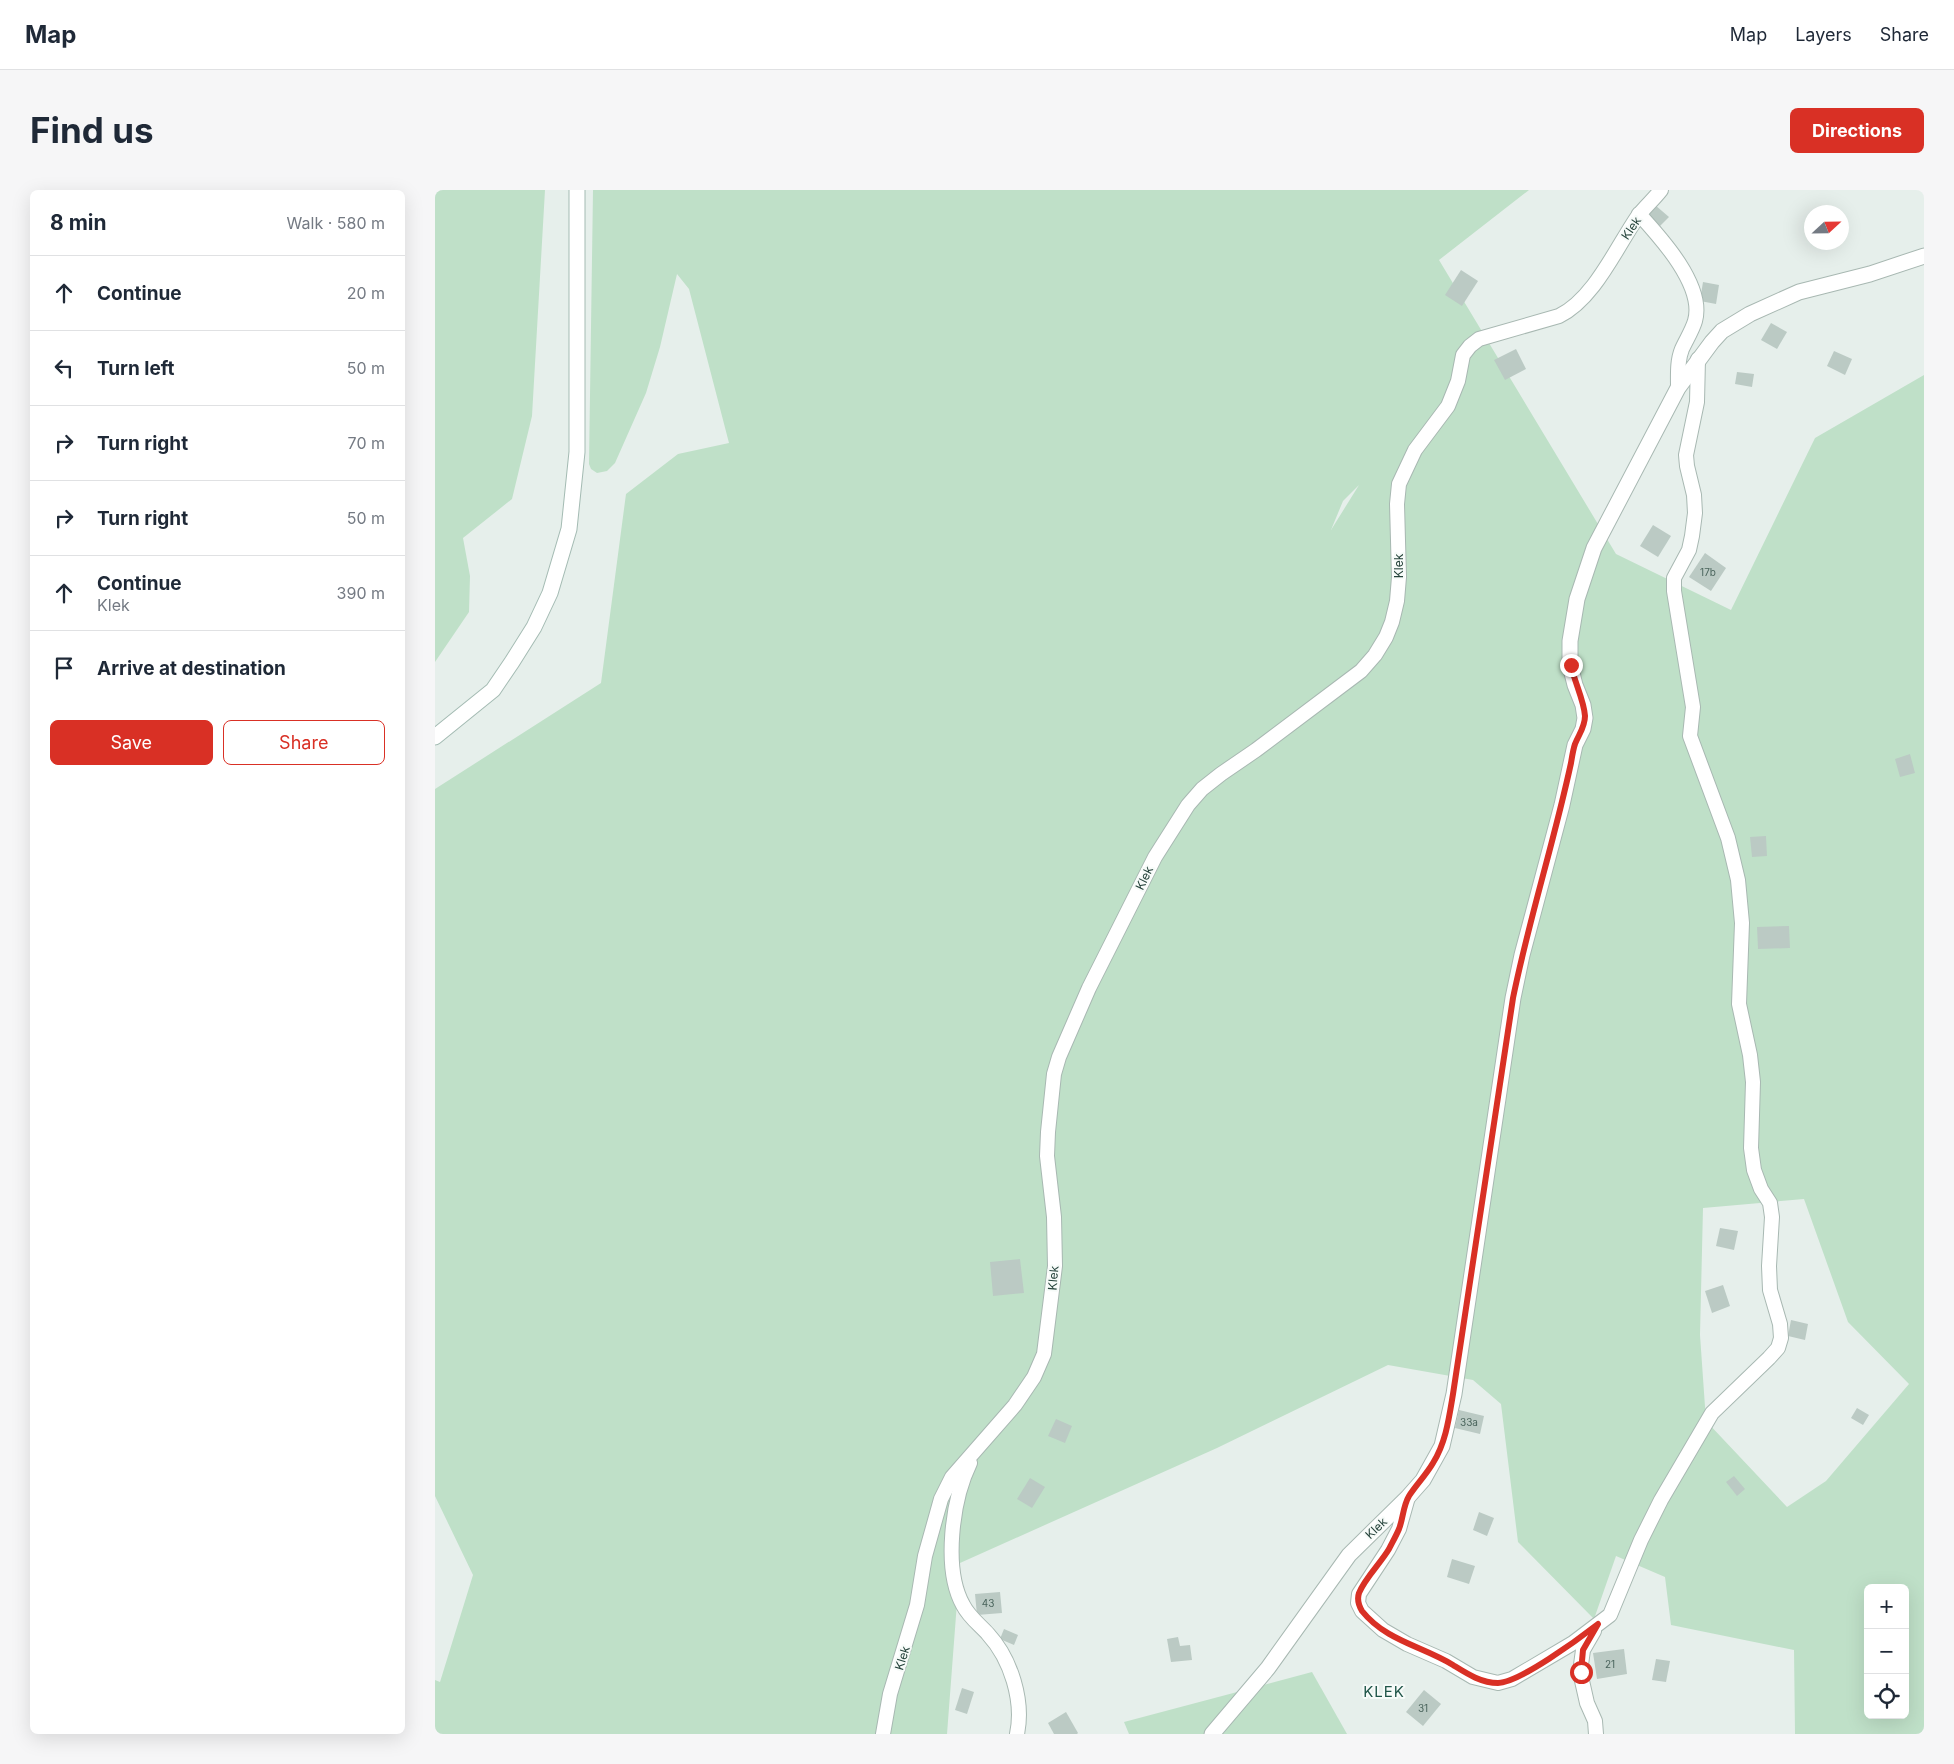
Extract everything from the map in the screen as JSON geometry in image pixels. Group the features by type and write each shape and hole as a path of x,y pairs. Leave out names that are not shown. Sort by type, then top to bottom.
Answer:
{"street":[{"path":"435,737 493,690 512,662 534,627 550,593 569,529 577,452 577,190"},
{"name":"Klek","path":"883,1734 890,1694 917,1605 925,1556 941,1499 952,1477 1015,1405 1034,1377 1044,1354 1055,1266 1054,1217 1047,1156 1054,1074 1059,1057 1089,988 1155,857 1174,824 1202,789 1349,680 1375,655 1386,637 1397,601 1399,577 1397,504 1399,484 1415,450 1448,406 1458,381 1463,355 1479,339 1559,316 1571,310 1594,285 1639,214 1661,190"},
{"path":"1639,214 1668,247 1685,274 1693,294 1697,313 1695,322 1681,351 1678,388"},
{"name":"Klek","path":"1211,1734 1268,1668 1349,1555 1423,1480 1442,1446 1455,1385 1513,998 1522,955 1562,805 1575,745 1583,729 1585,718 1571,665 1570,641 1577,599 1594,548 1678,388 1721,331 1771,304 1799,292 1870,274 1924,256"},
{"path":"1408,1497 1399,1529 1388,1550 1359,1594 1358,1603 1362,1611 1383,1630 1407,1644 1446,1660 1473,1678 1498,1683 1513,1680 1573,1644 1610,1615 1641,1540 1661,1500 1711,1413 1769,1358 1778,1348 1781,1338 1780,1324 1770,1290 1771,1203 1761,1189 1754,1170 1751,1148 1753,1082 1750,1055 1739,1004 1742,923 1738,880 1728,838 1690,736 1693,699 1674,591 1674,578 1689,550 1695,513 1694,495 1686,455 1697,402 1698,359"},
{"path":"977,1447 964,1476 955,1508 952,1567 957,1592 963,1605 971,1617 995,1642 1009,1670 1019,1696 1020,1719 1017,1734"},
{"path":"1596,1734 1595,1721 1587,1703 1581,1672 1583,1650 1598,1624"}],"green space":[{"path":"435,190 545,190 532,416 512,499 463,538 470,576 469,612 435,662"},
{"path":"593,190 1529,190 1439,260 1616,554 1731,610 1815,438 1924,375 1924,1734 1795,1734 1794,1650 1671,1625 1665,1577 1616,1556 1594,1619 1518,1542 1501,1404 1473,1380 1388,1365 1217,1448 960,1563 947,1734 435,1734 435,1680 440,1682 473,1575 435,1496 435,789 601,683 626,494 678,454 729,443 689,289 677,274 660,347 646,393 615,463 607,471 597,473 591,469 589,464","holes":["1359,485 1331,530 1343,501","1804,1199 1848,1322 1909,1384 1826,1481 1787,1507 1706,1421 1700,1335 1703,1208"]},
{"path":"1312,1672 1347,1734 1129,1734 1124,1722"}],"building":[{"path":"1655,205 1669,217 1660,226 1646,214"},
{"path":"1461,270 1478,281 1462,306 1445,295"},
{"path":"1703,282 1719,285 1716,304 1700,301"},
{"path":"1771,323 1787,332 1777,349 1761,340"},
{"path":"1516,349 1526,369 1505,380 1494,360"},
{"path":"1834,351 1852,359 1845,375 1827,366"},
{"path":"1737,372 1754,374 1752,387 1735,384"},
{"path":"1653,525 1671,536 1658,557 1640,546"},
{"path":"1705,553 1726,568 1711,591 1689,577"},
{"path":"1910,754 1915,773 1900,777 1895,759"},
{"path":"1766,836 1767,856 1752,857 1750,837"},
{"path":"1789,926 1790,948 1758,949 1757,927"},
{"path":"1720,1228 1738,1231 1734,1250 1716,1246"},
{"path":"1020,1259 1024,1293 993,1296 990,1262"},
{"path":"1723,1285 1730,1306 1712,1313 1705,1291"},
{"path":"1791,1320 1808,1324 1805,1340 1788,1336"},
{"path":"1857,1408 1869,1415 1863,1425 1851,1418"},
{"path":"1459,1410 1484,1416 1480,1434 1455,1428"},
{"path":"1056,1419 1072,1426 1065,1443 1048,1436"},
{"path":"1734,1476 1745,1489 1737,1496 1726,1482"},
{"path":"1030,1478 1045,1487 1032,1508 1017,1499"},
{"path":"1479,1512 1494,1518 1487,1536 1473,1530"},
{"path":"1452,1559 1475,1566 1469,1584 1447,1577"},
{"path":"1000,1592 1002,1613 977,1615 975,1594"},
{"path":"1004,1629 1018,1635 1014,1645 1000,1639"},
{"path":"1178,1637 1180,1646 1190,1645 1192,1660 1171,1662 1167,1639"},
{"path":"1624,1649 1627,1674 1597,1679 1593,1653"},
{"path":"1656,1659 1670,1661 1666,1682 1652,1680"},
{"path":"962,1688 974,1692 967,1714 955,1710"},
{"path":"1424,1690 1441,1704 1423,1726 1406,1712"},
{"path":"1066,1712 1078,1733 1054,1734 1048,1723"}],"district":[{"name":"KLEK","path":"1384,1691"}],"route":[{"path":"1571,665 1585,718 1583,729 1575,745 1562,805 1522,955 1513,998 1447,1427 1442,1446 1435,1461 1423,1480 1408,1497 1399,1529 1388,1550 1359,1594 1358,1603 1362,1611 1383,1630 1407,1644 1446,1660 1473,1678 1498,1683 1513,1680 1573,1644 1598,1624 1583,1650 1581,1672"}]}
